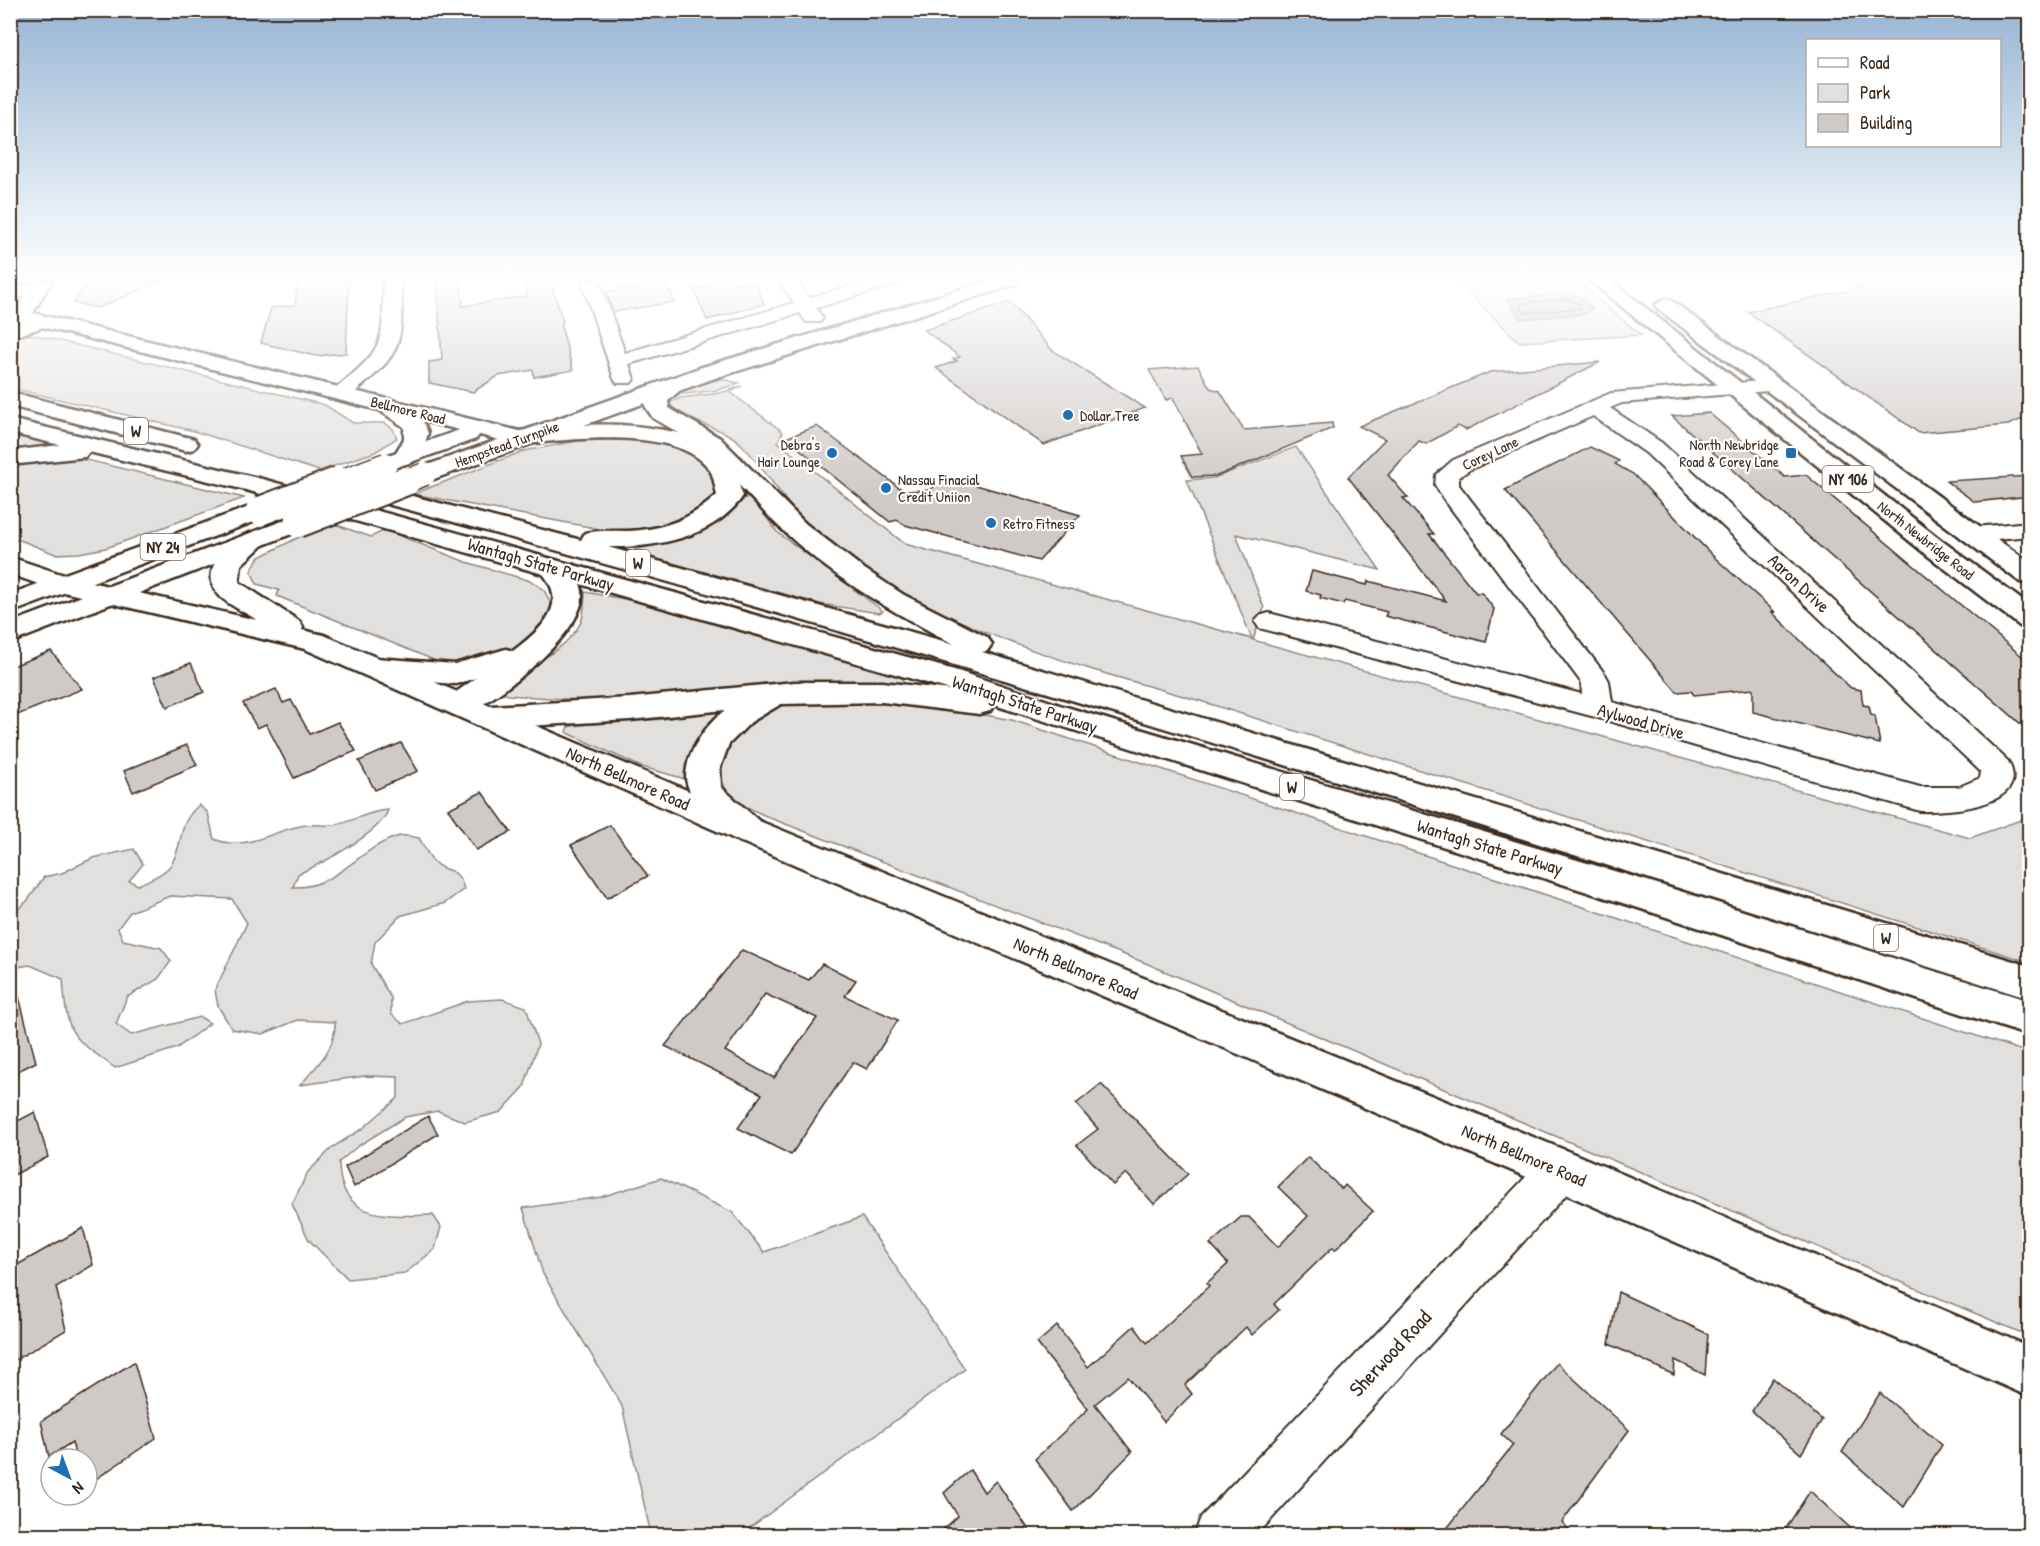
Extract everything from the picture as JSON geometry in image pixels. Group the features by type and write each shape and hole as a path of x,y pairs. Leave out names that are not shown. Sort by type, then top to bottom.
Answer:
{"main road":[{"name":"Bellmore Road","path":"155,352 341,394 482,429 517,428"},
{"path":"603,387 621,370 678,352"},
{"name":"Hempstead Turnpike","path":"10,634 425,474 517,428 676,384 774,352"},
{"name":"North Newbridge Road","path":"1690,352 1932,546 2030,620"},
{"name":"North Newbridge Road","path":"1729,352 2030,576"},
{"path":"676,384 658,396 656,406 659,411 712,443 797,530 824,552 894,601 1055,698"},
{"path":"10,394 55,409"},
{"name":"Wantagh State Parkway","path":"10,399 212,451 553,552 947,678 1055,698 2030,982"},
{"path":"378,403 410,418 416,426 416,442 396,461"},
{"name":"Wantagh State Parkway","path":"10,426 553,552"},
{"path":"475,711 548,638 569,603 568,588 553,552 670,534 695,525 717,511 730,496 729,480 721,465 702,452 668,438 643,432 517,428"},
{"name":"Hempstead Turnpike","path":"10,604 482,429"},
{"path":"10,458 48,452 132,454"},
{"path":"255,540 239,550 227,564 226,585 233,592 314,642"},
{"name":"North Bellmore Road","path":"10,565 65,584 314,642 747,830 1560,1170 2030,1372"},
{"path":"376,668 456,674 495,664 548,638"},
{"path":"475,711 630,709 795,692 882,692 1055,698"},
{"path":"747,830 716,803 705,788 702,771 711,745 723,728 738,714 769,697 795,692"},
{"name":"Wantagh State Parkway","path":"1055,698 1651,897 2030,1019"}],"street":[{"path":"341,394 380,362 387,352"},
{"path":"615,352 621,370"},
{"name":"Corey Lane","path":"1598,708 1595,681 1447,485 1448,475 1461,465 1618,397 1774,386"},
{"name":"Aaron Drive","path":"1593,406 1654,448 1997,769"},
{"path":"1974,534 2030,529"},
{"name":"Aylwood Drive","path":"1269,622 1598,708 1920,799 1952,801 1974,797 1995,784 1997,769"},
{"name":"Sherwood Road","path":"1220,1536 1560,1170"}],"green space":[{"path":"10,352 106,352 325,405 353,423 385,423 393,429 397,438 375,452 319,471 194,431 11,388"},
{"path":"720,379 739,383 718,390 677,395 675,392"},
{"path":"742,386 730,392 783,432 778,442 905,544 1252,639 1187,480 1214,478 1296,447 1380,570 1236,534 1264,608 1253,640 1970,838 2029,817 2029,962 1194,699 1063,661 1020,646 938,611 898,590 833,548 797,515 743,446 726,434 685,416 669,403 680,398 720,393"},
{"path":"10,432 74,448 11,456"},
{"path":"605,436 662,442 690,451 711,468 722,489 704,513 673,528 632,535 413,494 524,451"},
{"path":"52,456 91,461 244,498 106,548 79,553 55,554 20,540 11,540 11,463"},
{"path":"745,498 752,498 777,532 883,611 879,613 820,604 638,554 635,550 689,537 723,520"},
{"path":"334,524 371,537 385,530 466,562 531,581 544,590 551,604 550,620 521,646 502,655 482,662 446,665 277,596 279,590 257,584 251,571 258,558 297,538"},
{"path":"585,592 641,602 875,669 903,678 902,684 767,683 681,696 605,702 508,695 496,689 553,652 573,635 583,617"},
{"path":"866,699 942,707 1012,720 2029,1053 2029,1336 1143,962 770,818 743,805 726,790 721,768 725,753 744,728 758,717 788,703 802,700"},
{"path":"719,710 723,712 689,780 639,766 566,732 568,727 576,725 664,719"},
{"path":"199,805 208,813 214,839 226,843 249,842 307,825 335,825 388,810 383,819 363,838 298,874 293,887 309,886 323,881 386,841 400,836 419,838 432,860 438,866 455,873 464,889 445,903 400,916 375,942 371,964 391,998 391,1014 403,1024 468,1001 502,999 526,1007 538,1044 524,1087 501,1112 465,1122 438,1111 405,1117 358,1146 339,1162 341,1181 347,1195 357,1205 383,1214 433,1215 441,1227 435,1249 405,1273 348,1279 309,1240 292,1204 308,1172 333,1147 362,1129 398,1098 398,1077 365,1076 300,1085 329,1049 335,1022 298,1020 263,1034 232,1029 218,1006 215,990 247,923 232,899 170,896 130,912 118,928 123,940 161,948 171,961 158,979 127,997 116,1024 131,1035 200,1017 210,1023 177,1048 115,1068 88,1048 74,1033 66,1013 63,979 30,965 11,968 11,916 28,900 44,877 62,873 93,858 134,849 143,864 129,881 138,885 158,875 171,865 177,853 184,825"},
{"path":"661,1178 732,1212 764,1252 862,1217 965,1369 740,1535 651,1535 622,1406 543,1274 523,1208 601,1197"}],"building":[{"path":"300,352 346,352 346,353 316,356"},
{"path":"441,352 568,352 573,370 534,377 533,370 498,376 473,392 429,383 429,362 442,360"},
{"path":"954,352 1055,352 1145,408 1044,445 936,368 957,361 953,359 960,357"},
{"path":"1805,352 2030,352 2030,416 2008,425 1919,433"},
{"path":"1600,362 1466,430 1458,426 1426,444 1419,441 1388,475 1408,498 1403,498 1434,534 1429,534 1476,593 1482,593 1494,609 1486,642 1385,616 1387,612 1345,601 1343,604 1320,598 1321,595 1306,591 1312,571 1367,585 1368,581 1446,601 1348,477 1385,439 1359,426 1490,372"},
{"path":"1198,366 1210,388 1220,391 1244,430 1332,423 1333,428 1217,476 1192,477 1181,456 1202,454 1173,398 1166,400 1149,370"},
{"path":"1709,413 1785,477 1806,475 2030,663 2030,732 1672,416"},
{"path":"817,426 904,491 930,490 945,476 1080,515 1039,561 905,525 897,520 890,522 786,438"},
{"path":"1590,447 1619,461 1615,464 1633,474 1714,557 1775,612 1772,612 1810,650 1851,688 1861,690 1863,705 1869,706 1871,715 1875,716 1880,744 1753,712 1753,689 1694,695 1691,691 1677,692 1505,490"},
{"path":"2030,476 2030,496 1975,502 1946,481"},
{"path":"51,651 82,689 10,718 10,667"},
{"path":"191,663 204,692 167,707 154,677"},
{"path":"276,689 283,703 291,700 310,734 338,722 356,751 294,778 266,724 257,728 243,703"},
{"path":"401,743 418,771 375,790 359,761"},
{"path":"187,745 197,765 133,792 124,771"},
{"path":"482,792 511,832 476,850 448,809"},
{"path":"610,825 648,876 607,898 571,845"},
{"path":"742,950 809,980 822,964 856,980 845,996 898,1020 867,1069 853,1062 791,1155 738,1128 762,1094 665,1046","holes":["765,994 817,1018 774,1078 725,1051"]},
{"path":"18,993 36,1062 10,1075 10,994"},
{"path":"1101,1084 1188,1174 1154,1204 1126,1173 1113,1185 1077,1145 1098,1129 1076,1104"},
{"path":"35,1112 48,1157 10,1177 10,1125"},
{"path":"428,1116 438,1134 354,1187 345,1167"},
{"path":"1308,1157 1342,1189 1345,1185 1373,1211 1335,1250 1333,1247 1274,1304 1279,1310 1252,1335 1246,1327 1185,1385 1192,1394 1164,1422 1128,1377 1095,1404 1132,1452 1073,1511 1035,1459 1088,1409 1037,1343 1057,1326 1088,1367 1134,1326 1147,1343 1209,1286 1207,1283 1228,1264 1210,1244 1241,1217 1249,1217 1278,1247 1308,1216 1278,1187"},
{"path":"83,1228 93,1265 56,1287 66,1330 10,1363 10,1269"},
{"path":"1618,1292 1708,1334 1705,1375 1675,1360 1674,1375 1609,1344"},
{"path":"134,1362 156,1438 99,1477 99,1447 73,1447 72,1442 64,1447 47,1447 41,1421"},
{"path":"1557,1363 1629,1430 1562,1522 1575,1536 1441,1536 1513,1445 1501,1434"},
{"path":"1773,1378 1822,1420 1801,1454 1752,1411"},
{"path":"1880,1393 1942,1445 1904,1507 1842,1452"},
{"path":"970,1470 984,1492 996,1481 1033,1536 936,1536 958,1516 944,1493"},
{"path":"1810,1491 1859,1536 1781,1536"}],"place":[{"name":"Dollar Tree","path":"1068,415"},
{"name":"Debra's Hair Lounge","path":"832,453"},
{"name":"North Newbridge Road & Corey Lane","path":"1791,453"},
{"name":"Nassau Finacial Credit Uniion","path":"886,488"},
{"name":"Retro Fitness","path":"991,523"}]}
